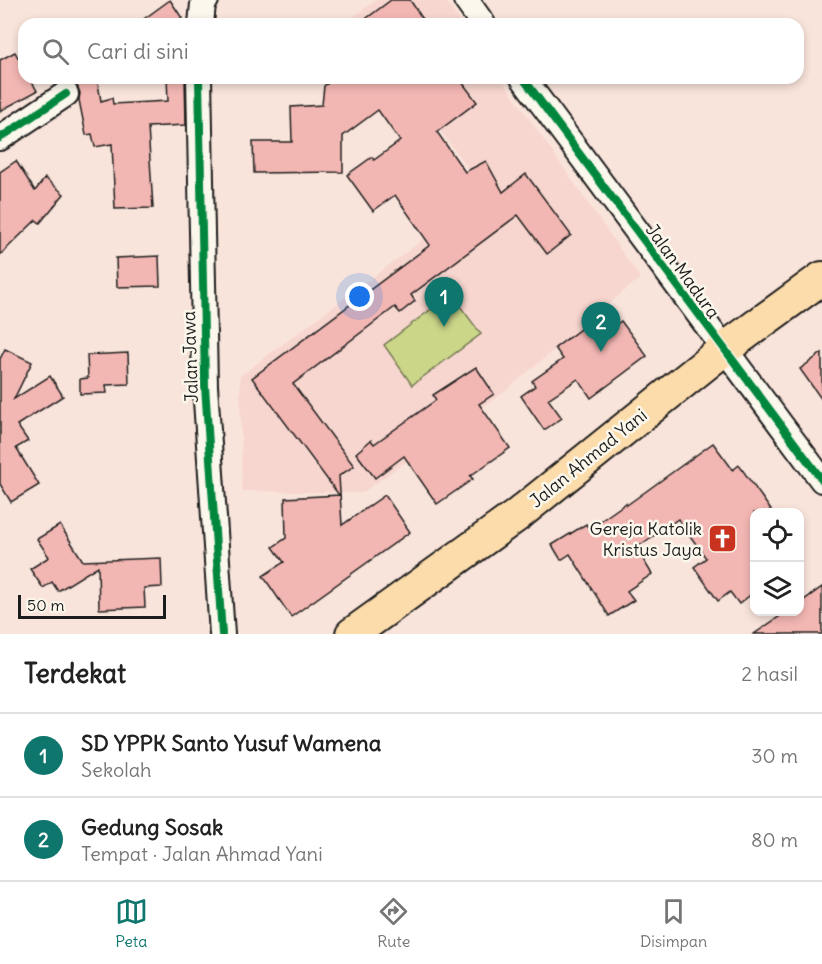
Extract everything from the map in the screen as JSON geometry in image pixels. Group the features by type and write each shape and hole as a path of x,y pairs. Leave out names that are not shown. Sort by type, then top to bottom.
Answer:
{"main road":[{"name":"Jalan Ahmad Yani","path":"352,634 516,516 723,350 822,278"}],"street":[{"path":"465,0 478,18"},
{"name":"Jalan Jawa","path":"199,84 205,386 222,634"},
{"name":"Jalan Madura","path":"527,84 723,350 822,480"},
{"path":"0,138 66,94"}],"shaded area":[{"path":"376,0 445,0 458,18 352,18"},
{"path":"406,84 505,84 640,278 504,392 362,493 242,491 240,376 486,193"}],"green space":[{"path":"451,294 481,334 412,385 384,345"}],"building":[{"path":"170,0 182,18 145,18"},
{"path":"391,0 410,0 422,18 367,18"},
{"path":"15,52 18,57 18,84 33,84 37,91 0,111 0,60"},
{"path":"76,84 98,84 101,101 112,98 113,104 168,101 167,84 185,84 186,125 148,127 153,208 115,209 112,144 95,147 92,134 86,135 79,100 80,93"},
{"path":"327,84 464,84 477,102 437,132 465,172 486,161 503,192 526,174 571,235 547,254 518,215 411,295 415,301 400,313 395,307 293,384 354,466 339,476 342,525 385,495 410,532 291,617 263,576 284,562 273,547 286,538 285,498 339,495 252,378 430,245 395,195 373,211 347,175 372,157 374,160 400,141 378,110 343,136 343,172 254,173 253,142 292,142 291,107 322,105 324,86"},
{"path":"16,161 35,191 45,178 64,194 40,223 36,220 0,255 0,172"},
{"path":"159,256 160,286 117,287 116,258"},
{"path":"603,312 614,326 621,321 647,356 591,398 578,379 548,399 562,418 544,430 521,396 535,386 532,381 563,359 555,348"},
{"path":"5,349 32,362 14,399 50,376 63,396 17,425 28,441 16,448 39,485 11,502 0,484 0,359"},
{"path":"128,353 129,384 106,385 107,393 80,394 80,379 88,378 87,355"},
{"path":"822,353 822,400 800,369"},
{"path":"476,367 494,394 479,404 510,448 470,476 473,479 437,504 404,456 375,478 356,453 371,440 374,444 436,400 433,395"},
{"path":"713,443 733,470 739,465 769,508 750,508 750,595 739,604 730,592 718,601 694,567 706,558 678,519 636,548 652,574 627,591 634,600 609,616 570,554 561,560 552,545 586,524 589,529 626,503 627,505"},
{"path":"60,525 83,561 161,558 162,587 144,588 145,607 99,609 98,566 58,591 52,582 43,588 30,569 49,557 37,539"},
{"path":"822,587 822,634 754,634 780,616 804,616 804,600"}],"cycle path":[{"path":"199,84 205,386 222,634"},
{"path":"527,84 822,480"},
{"path":"0,138 66,94"}],"place":[{"name":"SD YPPK Santo Yusuf Wamena","path":"444,327"},
{"name":"Gedung Sosak","path":"601,352"},
{"name":"Gereja Katolik Kristus Jaya","path":"723,538"}]}
